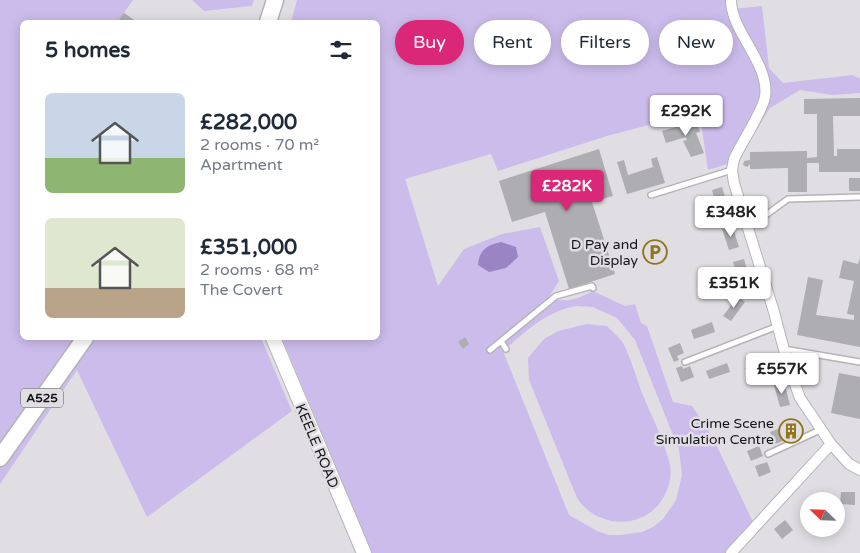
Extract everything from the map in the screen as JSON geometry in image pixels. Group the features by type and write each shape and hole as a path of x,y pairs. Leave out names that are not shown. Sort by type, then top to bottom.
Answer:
{"main road":[{"path":"269,20 275,0"},
{"name":"A525","path":"0,458 84,340"}],"street":[{"path":"731,0 733,13 761,72 765,98 734,159 732,170 783,349 800,398 831,444 849,464 860,470"},
{"name":"KEELE ROAD","path":"274,340 364,553"},
{"path":"731,553 831,444"}],"lane":[{"path":"651,195 732,170"},
{"path":"748,228 788,199 860,197"},
{"path":"490,350 556,296 592,286 593,288"},
{"path":"685,362 778,326"},
{"path":"501,341 506,350"},
{"path":"783,349 860,362"},
{"path":"768,454 820,430"}],"shaded area":[{"path":"0,0 133,0 124,13 134,20 20,20 20,340 77,340 0,446"},
{"path":"192,0 254,0 252,6 204,11"},
{"path":"297,0 731,0 732,9 762,6 769,68 783,83 853,75 860,79 860,93 833,95 800,90 770,108 737,161 708,170 701,123 675,118 607,136 498,171 491,154 405,179 438,286 464,249 502,234 540,227 559,281 549,297 571,300 593,291 625,306 635,304 641,323 647,326 673,402 692,406 713,438 753,522 725,553 372,553 283,340 380,340 380,20 292,20","holes":["576,306 593,307 617,318 635,340 679,450 682,475 676,500 663,519 653,527 642,532 609,535 597,531 569,515 503,351 536,323 554,313"]},
{"path":"501,242 516,247 518,257 506,268 489,272 478,265 480,256 485,249"},
{"path":"587,324 607,326 623,343 670,463 670,482 663,499 653,510 641,518 628,521 613,521 600,517 587,510 577,498 529,380 528,358 544,339 558,331"},
{"path":"92,340 262,340 292,411 147,517 77,370 0,484 0,465"}],"building":[{"path":"124,13 134,20 121,20 119,19"},
{"path":"860,98 860,116 833,116 834,156 837,156 837,149 860,149 860,172 819,172 819,163 807,163 807,192 788,192 788,168 750,169 750,164 747,167 743,165 744,161 750,160 750,152 807,151 807,158 817,157 817,114 804,114 804,99"},
{"path":"696,121 700,132 696,133 704,153 691,157 683,141 687,140 686,137 666,143 662,131"},
{"path":"599,149 613,196 592,202 615,274 569,289 545,212 512,222 499,181"},
{"path":"657,157 665,183 627,194 617,162 624,160 628,175 653,167 651,159"},
{"path":"849,178 860,178 860,191 849,191"},
{"path":"722,187 729,210 718,213 712,190"},
{"path":"732,225 739,247 729,250 722,229"},
{"path":"860,258 860,347 797,335 808,277 823,280 816,315 854,320 854,315 847,314 854,281 839,278 843,260 858,264"},
{"path":"744,259 750,281 740,284 733,262"},
{"path":"738,296 745,302 731,321 723,316"},
{"path":"712,322 715,332 694,339 691,330"},
{"path":"465,337 469,344 463,349 458,342"},
{"path":"680,343 684,353 677,356 679,360 674,362 668,348"},
{"path":"750,358 770,367 765,377 745,369"},
{"path":"727,363 730,372 709,379 706,371"},
{"path":"682,366 683,369 690,366 694,377 681,382 676,368"},
{"path":"839,373 860,377 860,419 831,413"},
{"path":"784,382 790,405 780,407 774,385"},
{"name":"Crime Scene Simulation Centre","path":"797,422 802,434 775,444 770,432"},
{"path":"759,446 763,456 751,461 747,451"},
{"path":"767,462 771,472 759,477 755,466"},
{"path":"845,492 855,492 855,505 845,504"},
{"path":"785,520 793,530 782,539 774,529"}],"place":[{"name":"D Pay and Display","path":"655,252"},
{"name":"Crime Scene Simulation Centre","path":"791,431"}]}
